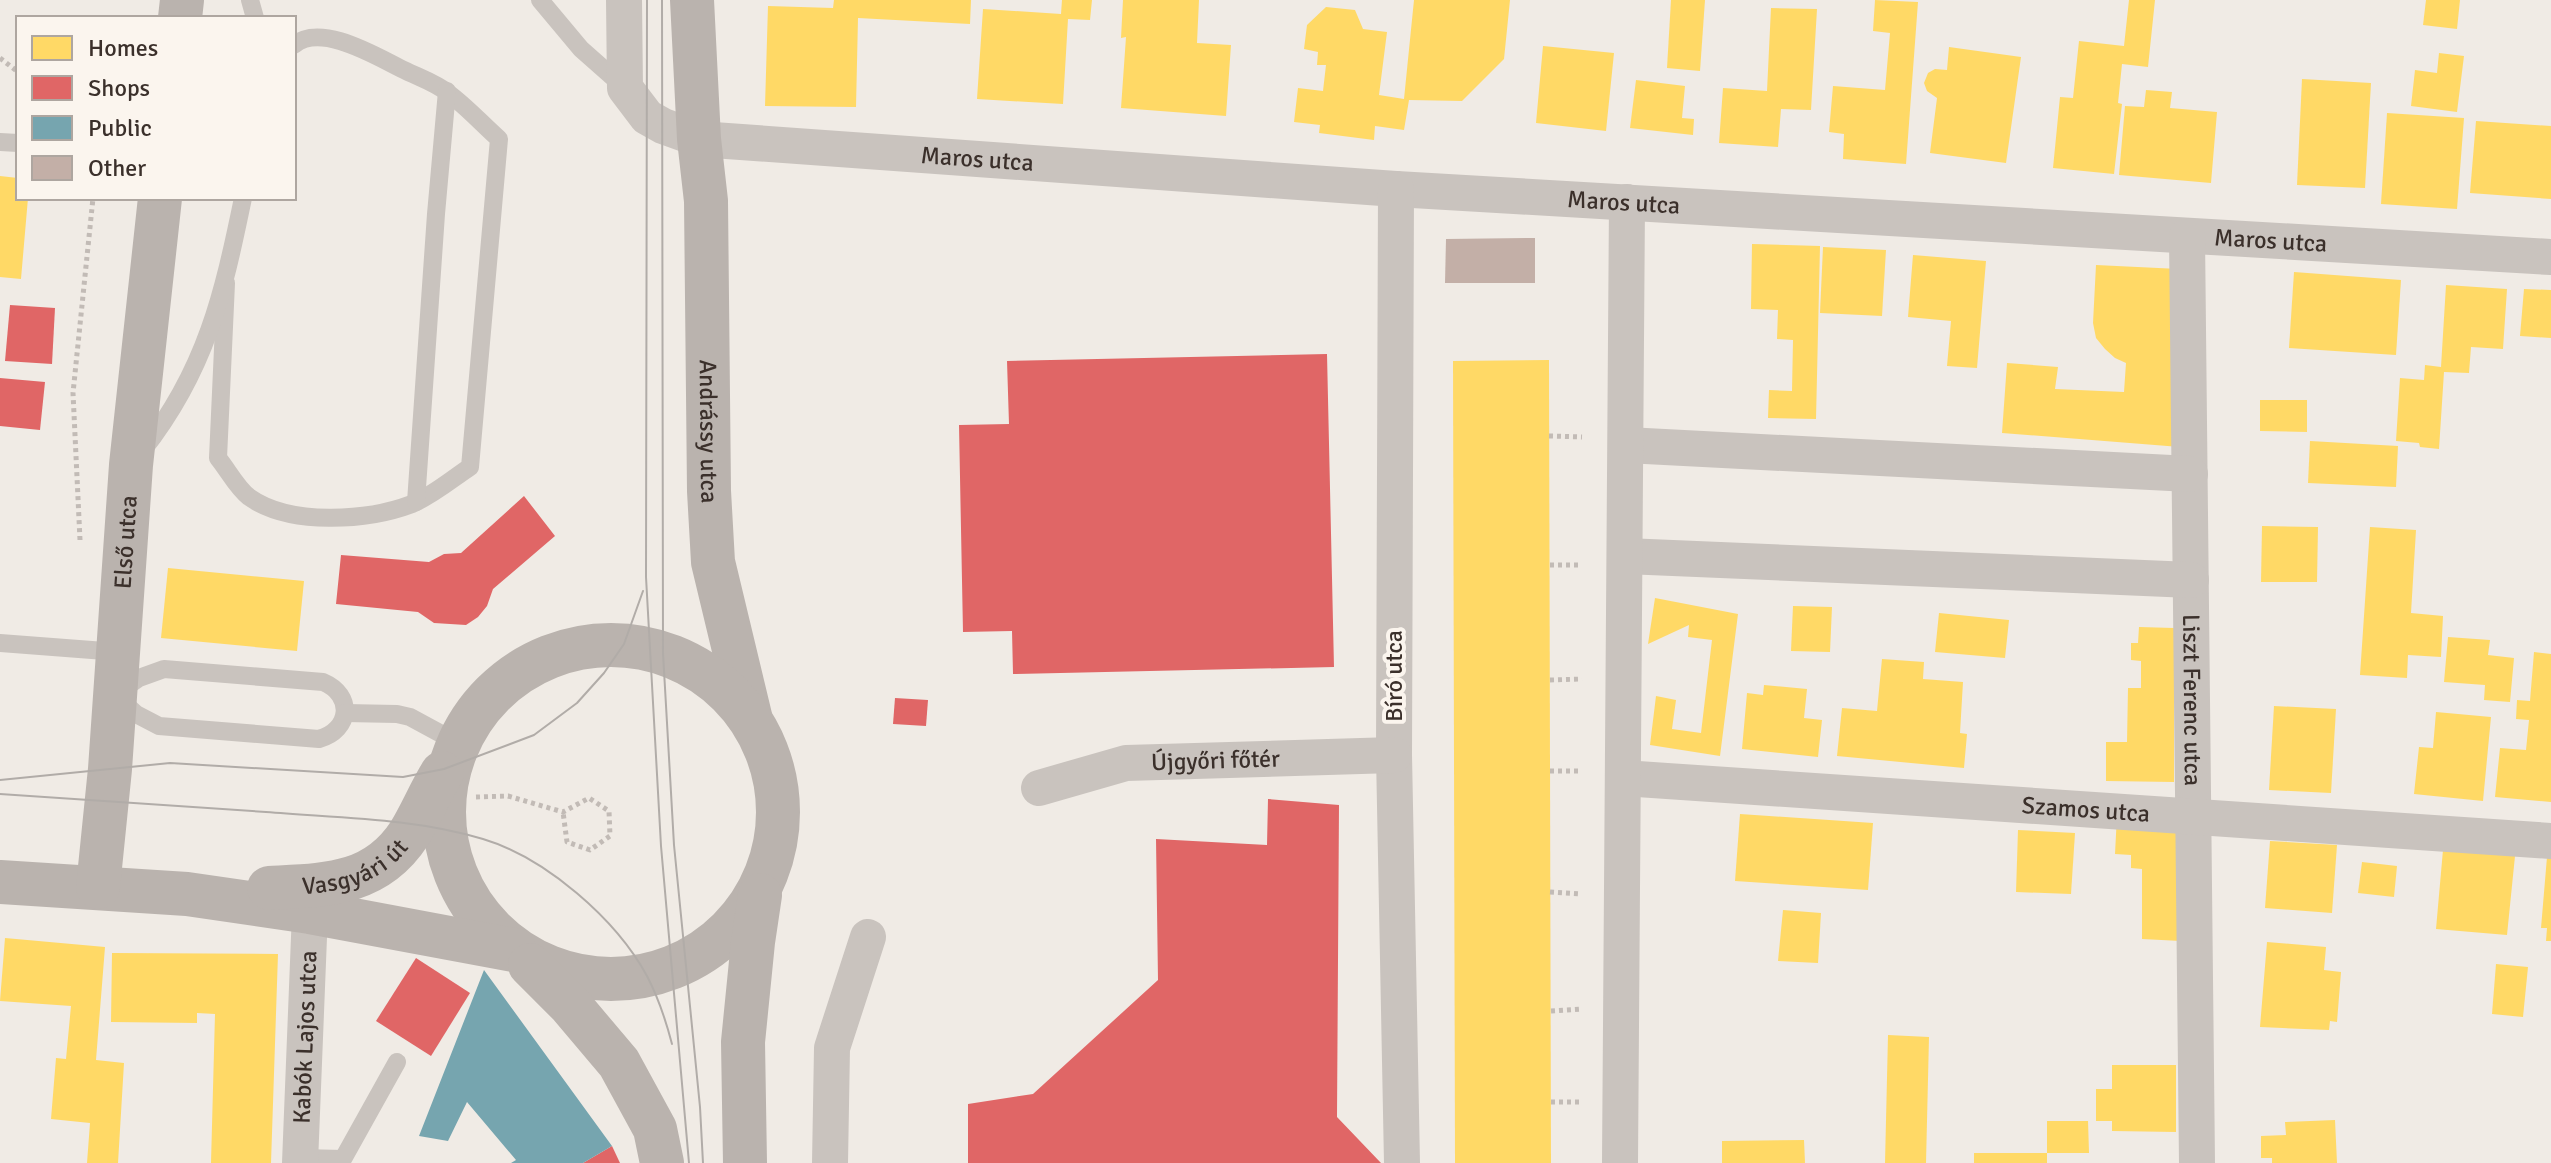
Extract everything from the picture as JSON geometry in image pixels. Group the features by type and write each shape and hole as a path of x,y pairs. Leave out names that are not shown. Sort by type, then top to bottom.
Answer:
{"street":[{"path":"624,0 625,88 647,117 699,139"},
{"name":"Andrássy utca","path":"692,0 699,139 706,201 709,491 713,562 751,719"},
{"name":"Maros utca","path":"699,139 1396,189 2551,257"},
{"name":"Bíró utca","path":"1396,189 1394,755 1402,1163"},
{"name":"Első utca","path":"98,887 131,465 160,200"},
{"path":"1620,1163 1627,202"},
{"name":"Liszt Ferenc utca","path":"2187,236 2197,1163"},
{"path":"1626,445 2190,474"},
{"path":"1625,556 2191,580"},
{"path":"662,1163 655,1129 619,1063 570,1005 484,922 461,889 447,845 444,798 449,767 458,743 487,698 521,669 562,651 594,644 624,644 663,653 719,682 751,719 770,757 779,799 776,845 761,888 745,1019 745,1163"},
{"name":"Vasgyári út","path":"187,894 329,884 365,875 392,856 410,833 458,743"},
{"name":"Újgyőri főtér","path":"1039,788 1126,763 1394,755"},
{"name":"Szamos utca","path":"1623,778 2551,841"},
{"name":"Vasgyári út","path":"0,882 187,894 310,912 514,950"},
{"path":"514,950 545,967 578,978 613,981 647,977 672,970 731,930 761,888"},
{"name":"Kabók Lajos utca","path":"300,1160 310,912"},
{"path":"830,1163 832,1048 868,937"}],"lane":[{"path":"540,0 581,49 625,88"},
{"path":"226,283 218,458 248,496 284,514 334,517 378,514 416,502 470,467 499,139 447,91 339,40 317,37 296,43"},
{"path":"416,502 447,91"},
{"path":"131,465 167,420 202,355 226,283 243,200"},
{"path":"0,643 118,652"},
{"path":"164,669 209,672 323,682 338,691 345,713 336,731 319,739 235,733 159,726 136,714 115,695 139,678 164,669"},
{"path":"345,713 410,717 458,743"},
{"path":"300,1160 343,1159 397,1062"}],"path":[{"path":"0,58 16,70"},
{"path":"80,544 73,393 93,200"},
{"path":"1549,436 1582,437"},
{"path":"1550,565 1582,565"},
{"path":"1550,680 1582,679"},
{"path":"1550,771 1582,771"},
{"path":"444,798 508,796 563,812 589,798 609,811 610,836 590,850 567,842 563,812"},
{"path":"1550,892 1581,894"},
{"path":"1551,1011 1581,1009"},
{"path":"1551,1102 1581,1102"}],"building: Homes":[{"path":"834,0 971,0 970,24 858,18 856,107 765,106 768,6 833,8"},
{"path":"1062,0 1092,0 1090,20 1068,19 1063,104 977,99 983,9 1061,14"},
{"path":"1123,0 1199,0 1197,43 1231,45 1226,116 1121,108 1126,37 1121,38"},
{"path":"1414,0 1510,0 1504,59 1462,101 1409,100 1404,130 1375,126 1374,140 1319,133 1320,125 1294,122 1298,88 1323,91 1326,65 1317,65 1318,52 1304,49 1307,25 1326,7 1355,10 1363,29 1387,32 1379,95 1404,99"},
{"path":"1671,0 1705,0 1700,71 1667,68"},
{"path":"1875,0 1918,2 1906,164 1843,159 1844,134 1829,132 1833,86 1885,90 1890,33 1873,31"},
{"path":"2129,0 2155,0 2148,67 2122,64 2118,103 2122,104 2114,174 2053,168 2060,97 2073,98 2079,41 2124,46"},
{"path":"2426,0 2460,0 2457,29 2423,25"},
{"path":"1771,8 1817,9 1811,110 1781,109 1778,147 1719,143 1723,88 1767,91"},
{"path":"1543,46 1614,53 1606,131 1536,123"},
{"path":"1949,47 2021,57 2006,163 1930,153 1937,98 1927,91 1924,83 1928,73 1935,69 1947,70"},
{"path":"2439,53 2464,56 2457,112 2411,106 2415,70 2437,73"},
{"path":"2302,79 2371,83 2365,188 2297,185"},
{"path":"1636,80 1685,86 1682,118 1694,119 1693,135 1630,128"},
{"path":"2146,90 2172,92 2170,108 2217,112 2211,183 2119,175 2125,106 2144,107"},
{"path":"2387,113 2464,118 2457,209 2381,204"},
{"path":"2476,121 2551,126 2551,199 2470,193"},
{"path":"0,176 16,178 16,200 28,200 21,279 0,277"},
{"path":"1752,244 1820,246 1816,419 1768,418 1769,390 1792,391 1793,340 1777,339 1778,310 1751,309"},
{"path":"1823,247 1886,250 1882,316 1820,313"},
{"path":"1913,255 1986,261 1977,368 1947,366 1951,321 1908,317"},
{"path":"2096,265 2179,269 2180,447 2002,433 2007,363 2058,367 2055,389 2124,392 2126,363 2115,358 2096,338 2093,323"},
{"path":"2294,272 2401,280 2396,355 2289,348"},
{"path":"2446,285 2507,289 2503,349 2471,347 2469,373 2444,372 2439,449 2396,441 2400,378 2424,380 2425,365 2441,367"},
{"path":"2524,289 2551,290 2551,338 2520,336"},
{"path":"1549,360 1551,1163 1455,1163 1453,361"},
{"path":"2260,400 2307,400 2307,432 2260,431"},
{"path":"2310,441 2398,446 2396,487 2308,483"},
{"path":"2262,526 2318,527 2317,582 2261,582"},
{"path":"2370,527 2416,530 2411,613 2443,616 2441,657 2408,655 2407,678 2360,675"},
{"path":"168,568 304,581 297,651 161,638"},
{"path":"1655,598 1738,614 1720,756 1650,745 1656,696 1676,700 1672,729 1701,733 1712,640 1688,637 1689,625 1648,644"},
{"path":"1793,606 1832,607 1830,652 1791,651"},
{"path":"1939,613 2009,620 2005,658 1935,652"},
{"path":"2139,627 2174,628 2174,782 2106,781 2106,742 2127,742 2128,688 2141,688 2141,661 2131,660 2131,643 2138,643"},
{"path":"2448,637 2490,640 2488,655 2514,658 2510,702 2484,700 2485,685 2444,682"},
{"path":"2534,652 2551,654 2551,802 2495,797 2500,748 2526,750 2529,720 2516,719 2517,700 2530,701"},
{"path":"1882,659 1924,662 1923,679 1963,682 1960,733 1967,734 1964,768 1837,756 1842,708 1877,711"},
{"path":"1764,685 1807,689 1804,718 1822,720 1818,757 1742,749 1747,693 1763,695"},
{"path":"2274,706 2336,709 2331,793 2269,790"},
{"path":"2436,712 2491,717 2483,801 2414,794 2419,747 2433,748"},
{"path":"1740,814 1873,823 1868,890 1735,881"},
{"path":"2117,815 2178,820 2181,941 2142,939 2142,869 2131,868 2131,855 2115,854"},
{"path":"2018,830 2075,833 2071,894 2016,892"},
{"path":"2270,841 2337,845 2332,913 2265,908"},
{"path":"2443,850 2515,856 2507,935 2436,929"},
{"path":"2547,857 2551,857 2551,941 2546,941 2547,928 2541,928"},
{"path":"2362,862 2397,866 2394,897 2358,893"},
{"path":"1783,910 1821,913 1818,963 1778,961"},
{"path":"5,938 105,947 96,1060 124,1063 118,1163 87,1163 90,1123 51,1119 56,1058 66,1059 71,1006 0,1001"},
{"path":"2267,942 2326,947 2324,970 2341,972 2337,1022 2330,1021 2329,1030 2260,1027"},
{"path":"112,953 278,954 271,1163 211,1163 215,1014 197,1013 197,1023 111,1022"},
{"path":"2496,964 2528,967 2523,1017 2492,1014"},
{"path":"1888,1035 1929,1037 1926,1163 1885,1163"},
{"path":"2112,1065 2176,1065 2176,1132 2112,1131 2112,1121 2096,1121 2096,1089 2112,1089"},
{"path":"2335,1120 2337,1163 2272,1163 2272,1158 2261,1158 2261,1136 2286,1135 2285,1122"},
{"path":"2047,1121 2088,1121 2089,1153 2047,1153"},
{"path":"1804,1140 1805,1163 1722,1163 1722,1141"},
{"path":"1974,1153 2047,1153 2047,1163 1974,1163"}],"building: Shops":[{"path":"10,305 55,308 52,364 5,361"},
{"path":"1327,354 1334,667 1013,674 1012,631 963,632 959,425 1009,424 1007,361"},
{"path":"0,378 45,382 40,430 0,426"},
{"path":"524,496 555,536 493,589 487,606 466,625 434,623 418,612 336,604 341,555 429,562 444,554 461,553"},
{"path":"895,698 928,700 926,726 893,724"},
{"path":"1268,799 1339,805 1337,1117 1381,1163 968,1163 968,1104 1033,1094 1158,980 1156,839 1267,845"},
{"path":"416,958 470,993 431,1056 376,1021"},
{"path":"612,1146 620,1163 583,1163"}],"building: Public":[{"path":"484,970 612,1146 583,1163 511,1163 516,1160 467,1102 448,1141 419,1136"}],"building: Other":[{"path":"1535,238 1535,283 1445,283 1446,239"}],"tram line":[{"path":"647,0 646,577 661,846 689,1163"},
{"path":"662,0 663,653 674,845 703,1163"},
{"path":"0,780 170,763 403,777 444,769 534,735 577,703 604,673 624,644 643,591"},
{"path":"0,794 376,820 430,827 483,839 531,860 554,876 577,893 617,933 651,984 672,1044"}]}
